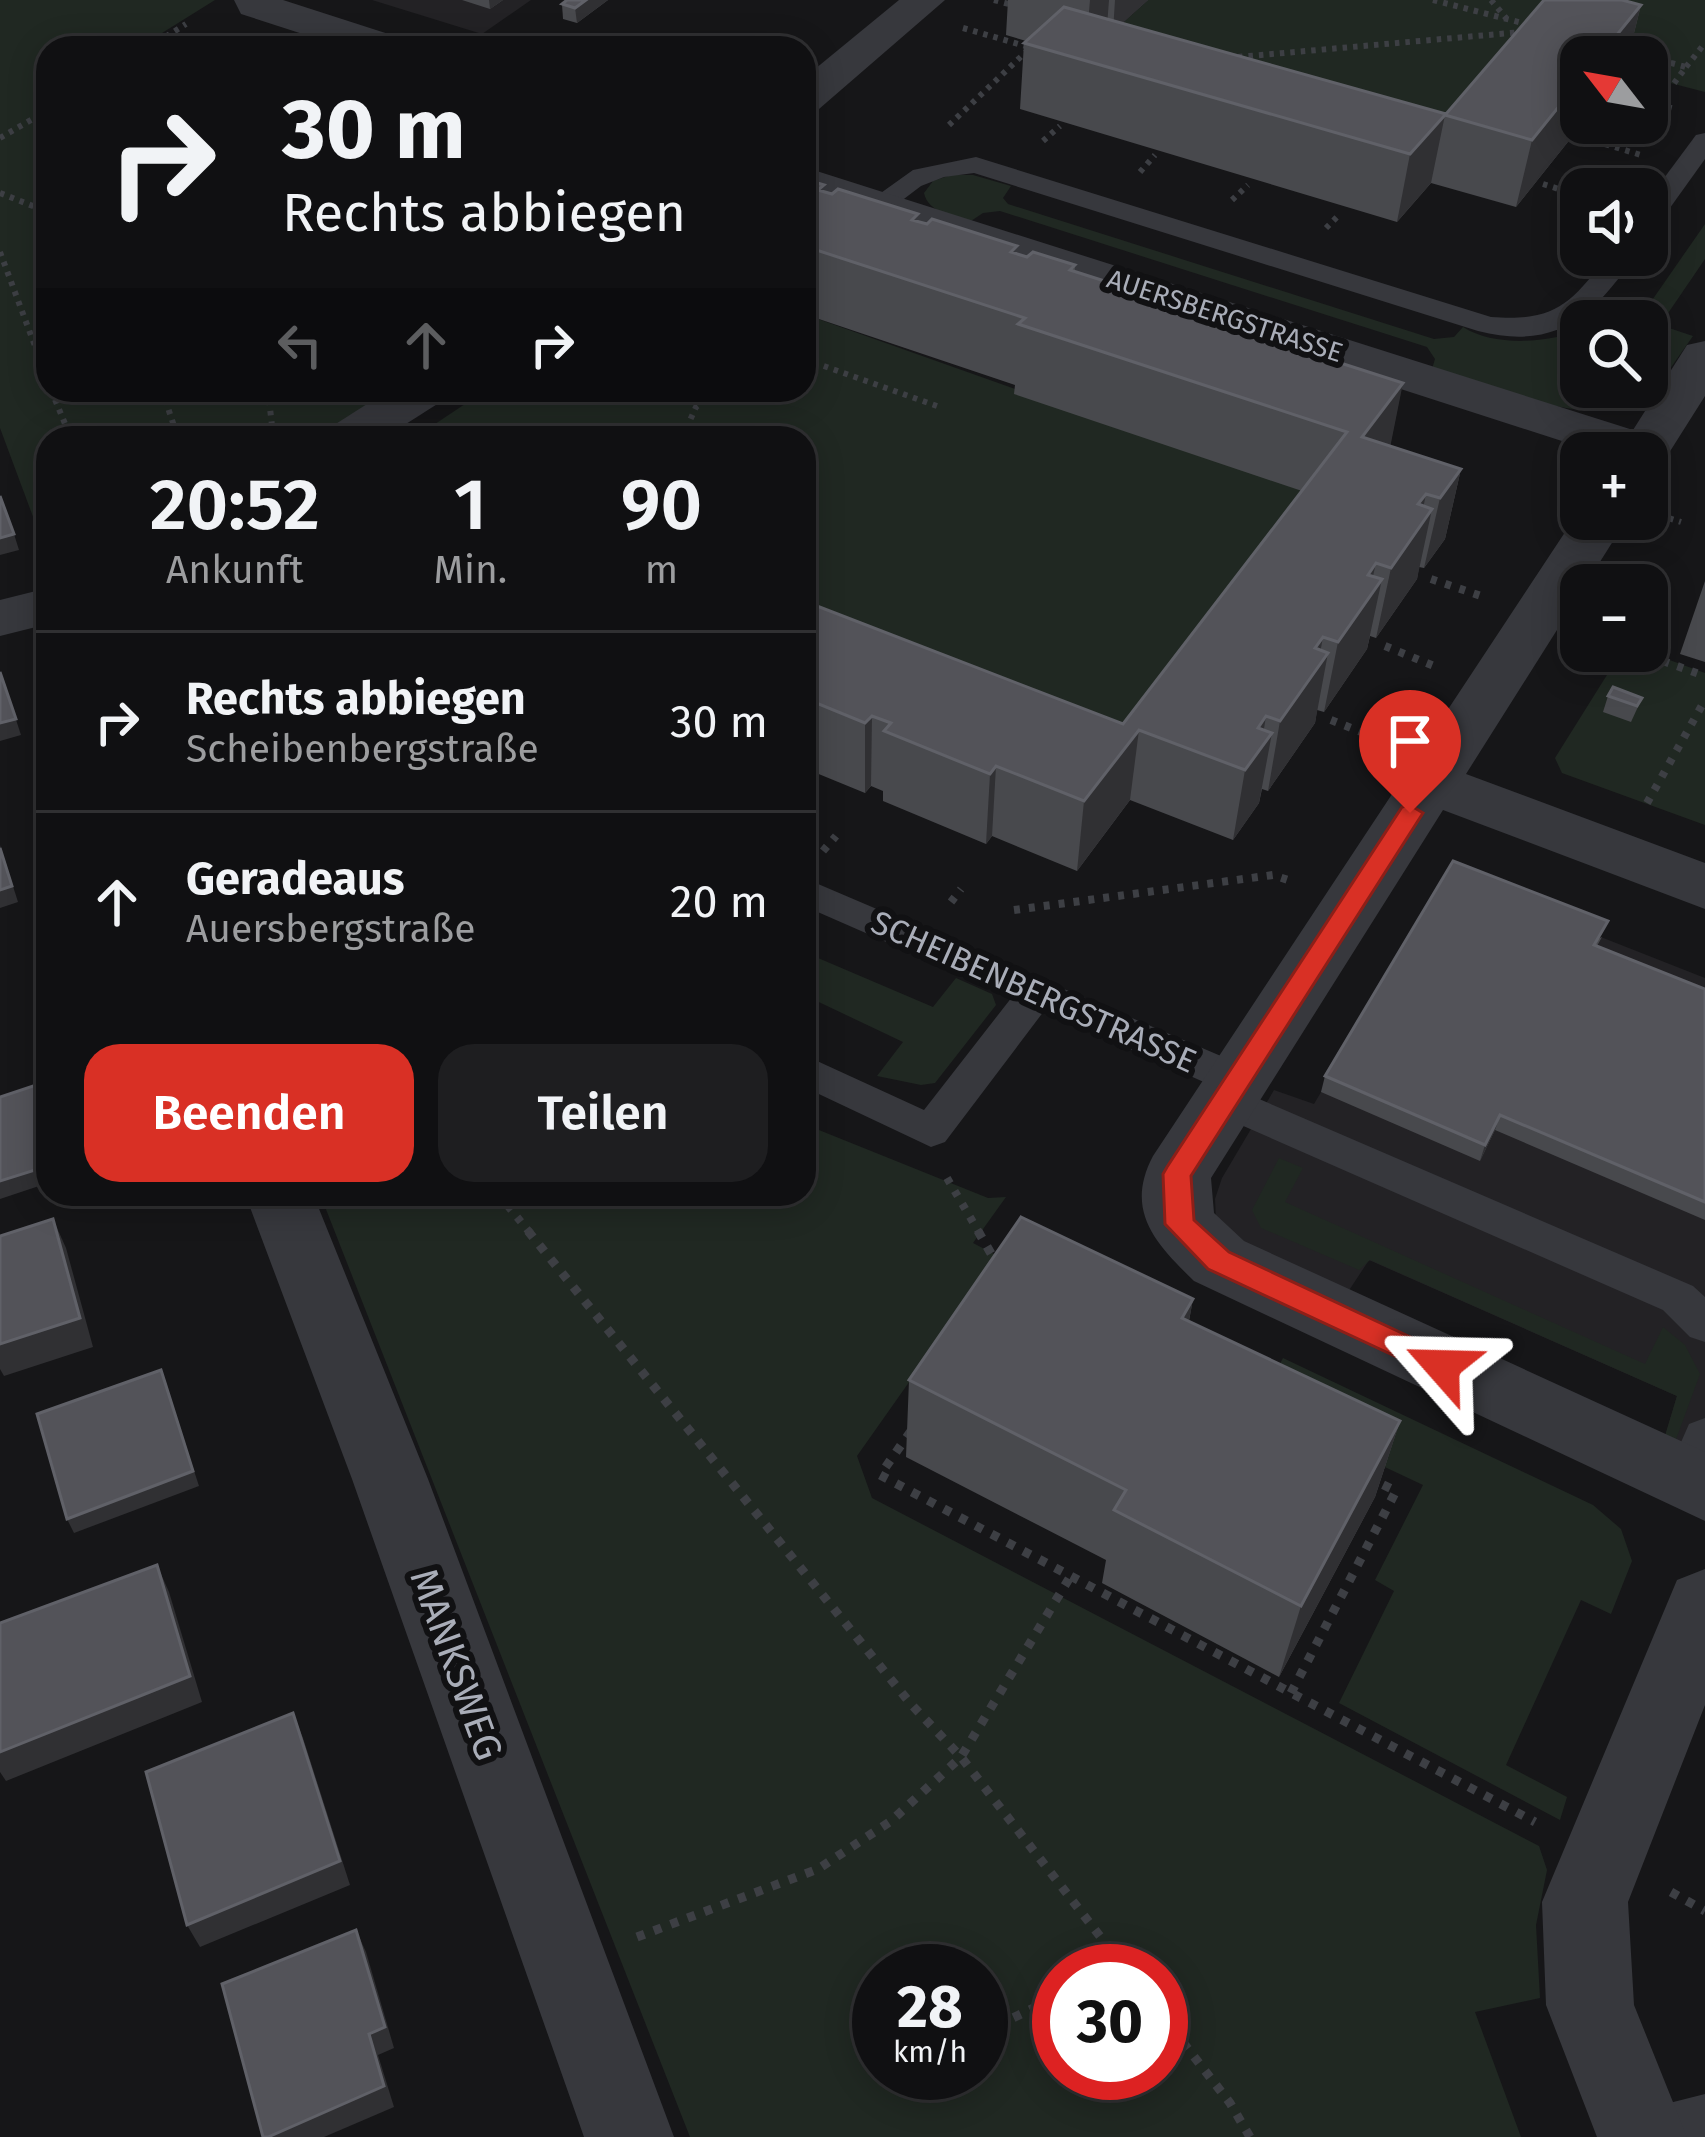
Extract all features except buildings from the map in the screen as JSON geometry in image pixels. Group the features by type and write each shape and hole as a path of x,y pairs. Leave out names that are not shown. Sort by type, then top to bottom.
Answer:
{"street":[{"path":"255,0 268,9 352,36"},
{"path":"816,90 924,0"},
{"name":"AUERSBERGSTRASSE","path":"816,185 1583,432"},
{"name":"AUERSBERGSTRASSE","path":"1658,432 1705,356"},
{"path":"368,426 405,402"},
{"path":"1229,1089 1587,540"},
{"path":"0,618 36,609"},
{"path":"1431,783 1705,886"},
{"name":"SCHEIBENBERGSTRASSE","path":"1229,1089 1177,1174 1180,1224 1219,1261 1699,1468"},
{"name":"MANKSWEG","path":"284,1206 390,1479 628,2137"},
{"path":"1663,2130 1590,2005 1585,1902 1705,1605"}],"lane":[{"path":"1668,191 1705,141"},
{"path":"878,205 899,185 944,166 976,165 1500,327 1559,324 1583,309 1607,276"},
{"name":"SCHEIBENBERGSTRASSE","path":"816,896 1039,992 1229,1089"},
{"path":"816,1076 931,1131 1039,992"},
{"path":"1229,1089 1678,1298 1705,1324"}],"path":[{"path":"994,0 1031,10"},
{"path":"1222,59 1548,30 1433,0"},
{"path":"1491,0 1507,20"},
{"path":"168,36 186,25"},
{"path":"1511,49 1525,32"},
{"path":"1672,86 1705,43"},
{"path":"944,166 946,129 956,117 1030,48 1041,51"},
{"path":"1253,71 1269,55"},
{"path":"1668,62 1686,67"},
{"path":"0,138 36,117"},
{"path":"1543,184 1560,189"},
{"path":"0,194 36,208"},
{"path":"0,252 36,349"},
{"path":"816,363 938,406"},
{"path":"1668,663 1705,676"},
{"path":"1643,811 1705,700"},
{"path":"1014,910 1273,875 1349,907"},
{"path":"931,1131 937,1161 1000,1270"},
{"path":"508,1206 910,1703 961,1756 1101,1944"},
{"path":"919,1419 880,1475 1539,1824"},
{"path":"1291,1693 1396,1491 1353,1470"},
{"path":"564,1964 818,1869 891,1821 961,1756 1070,1577"},
{"path":"1667,1890 1705,1911"},
{"path":"1188,2049 1250,2137"}],"shaded area":[{"path":"0,0 215,0 157,36 36,36 36,402 378,402 338,426 36,426 36,525 0,428"},
{"path":"372,0 531,0 482,34"},
{"path":"1148,0 1705,0 1705,92 1668,82 1668,36 1560,36 1560,75 1433,181 1113,32"},
{"path":"973,175 1011,186 1003,198 1008,204 1434,339 1454,337 1463,327 1490,338 1521,341 1560,336 1560,407 1432,369 1435,359 1427,347 1000,211 983,213 971,221 943,213 926,200 924,193 933,181"},
{"path":"1705,224 1705,259 1668,313 1668,300 1652,300"},
{"path":"816,318 1334,502 1115,794 816,675 816,426 432,426 468,402 816,402"},
{"path":"1668,328 1693,336 1668,372"},
{"path":"1668,659 1705,673 1705,825 1562,773 1555,758 1609,672 1668,672"},
{"path":"1448,877 1705,978 1705,1460 1664,1440 1677,1396 1369,1260 1346,1295 1253,1255 1216,1220 1215,1199 1222,1178 1274,1090 1314,1104"},
{"path":"816,957 933,1007 956,978 992,994 996,1005 935,1083 921,1085 877,1076 903,1042 816,1001"},
{"path":"816,1129 988,1198 1006,1197 973,1243 998,1256 857,1456 872,1498 1539,1846 1547,1870 1536,1925 1540,1998 1475,2012 1521,2137 690,2137 325,1206 816,1206"},
{"path":"1279,1158 1303,1168 1285,1202 1645,1364 1663,1327 1685,1345 1700,1374 1674,1445 1664,1439 1677,1396 1370,1260 1359,1270 1261,1228 1252,1210"},
{"path":"1283,1358 1593,1505 1621,1529 1632,1561 1611,1614 1581,1600 1506,1765 1567,1797 1560,1820 1339,1703 1394,1591 1375,1580 1423,1485 1257,1407"}],"route":[{"path":"1410,813 1177,1174 1180,1224 1219,1261 1442,1366"}]}
